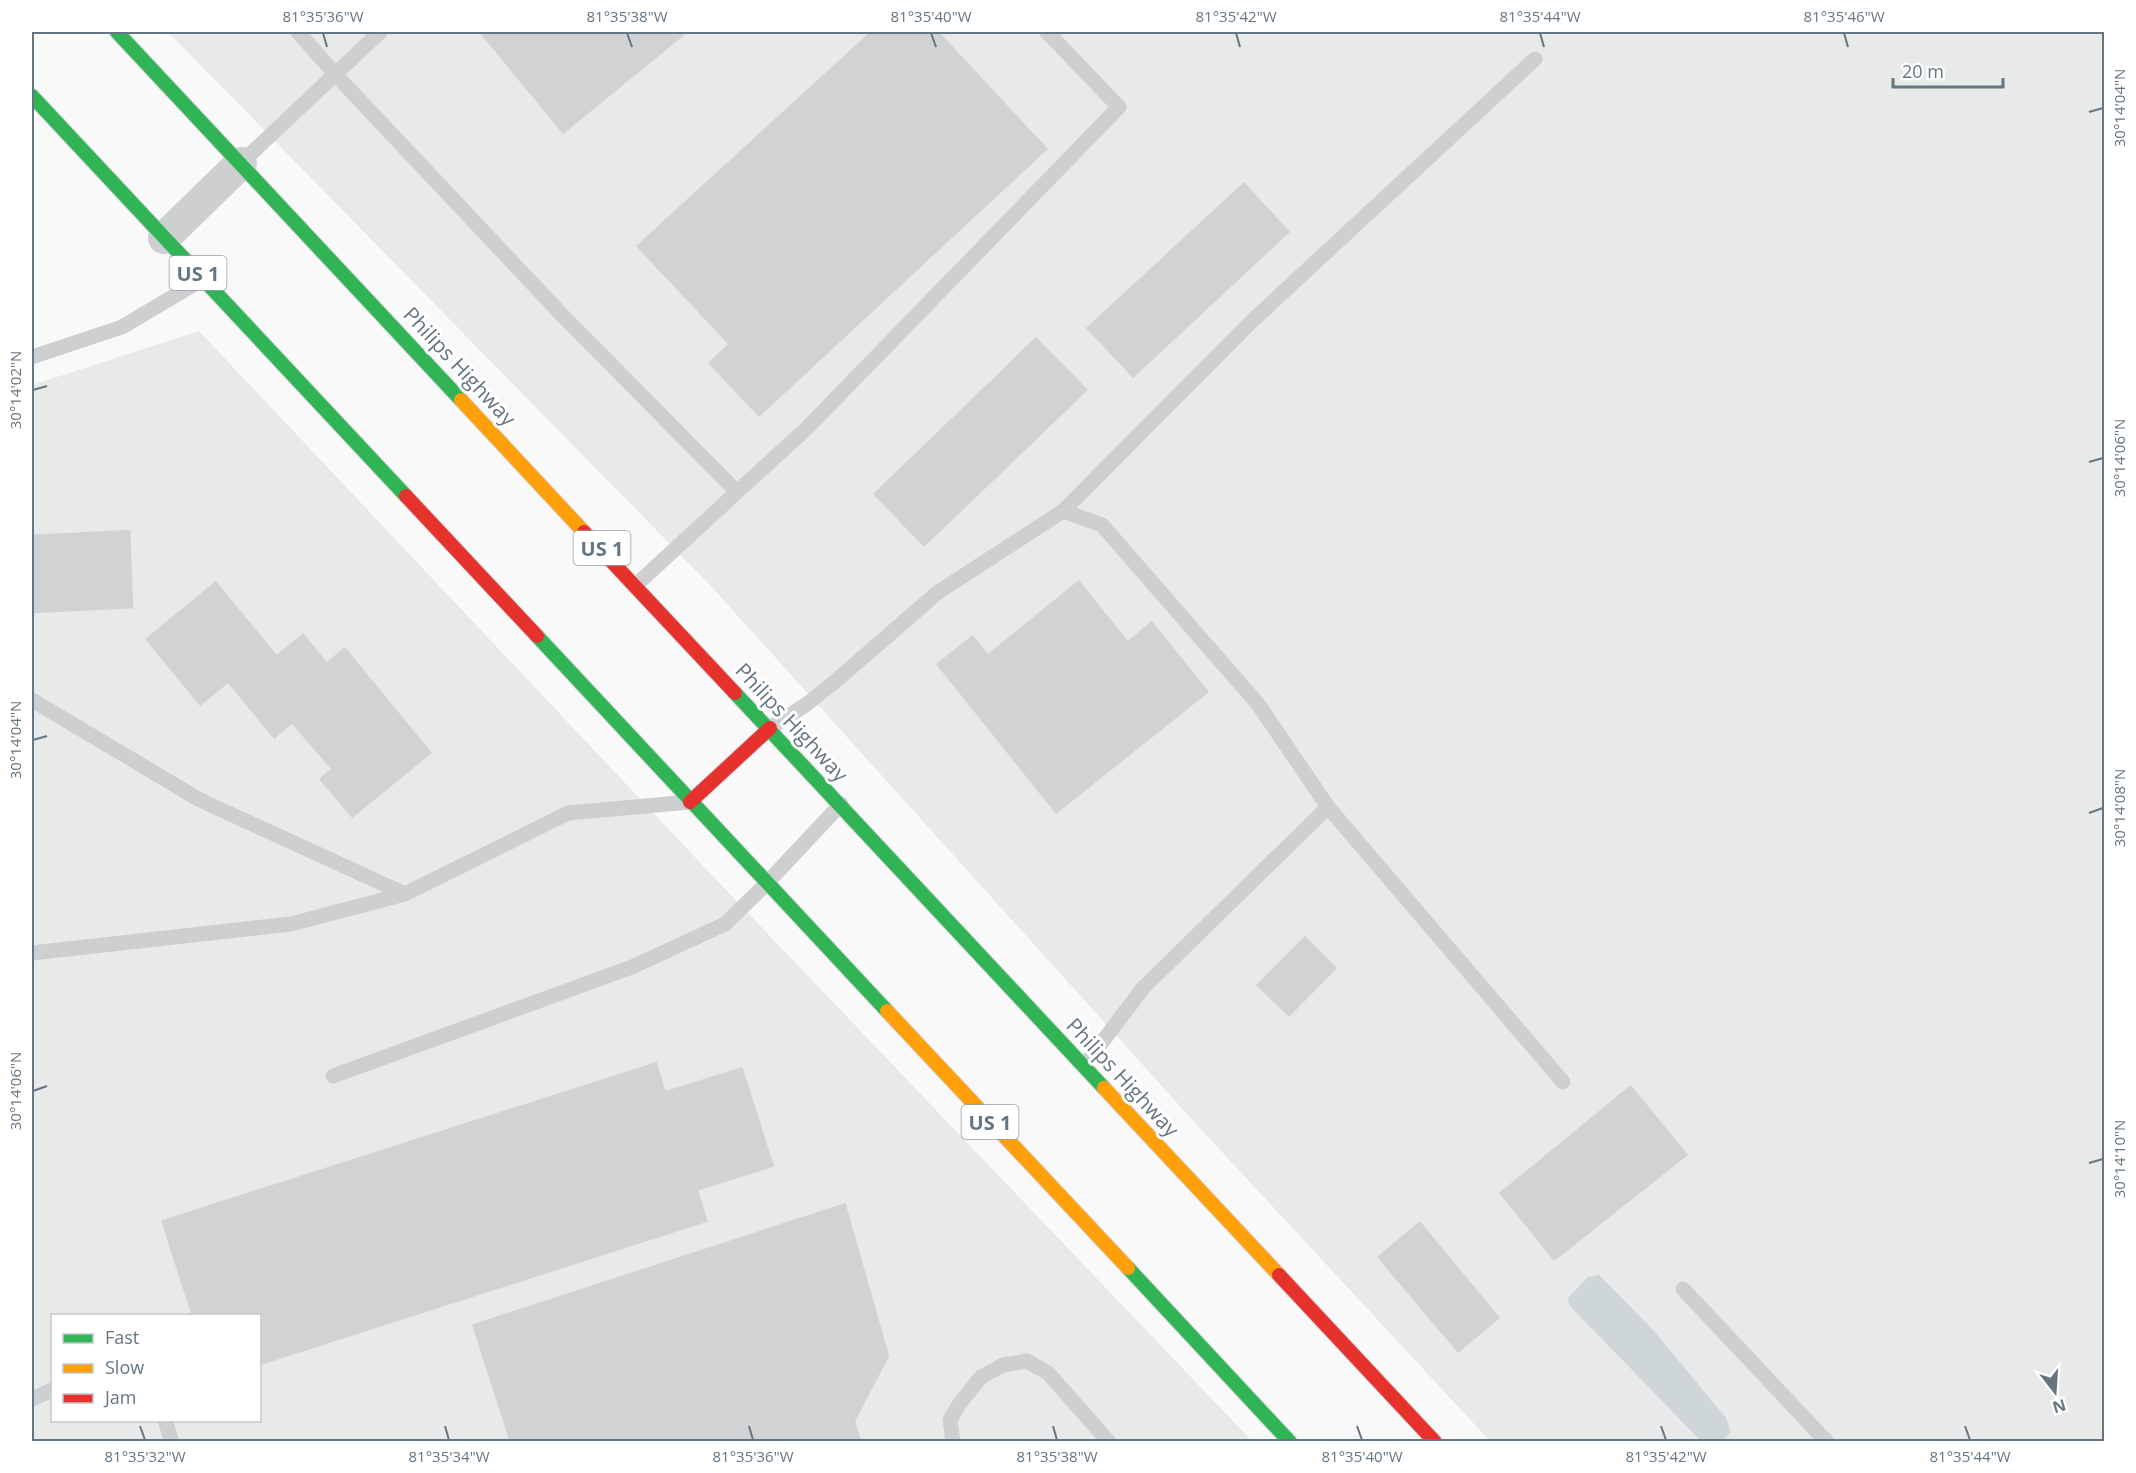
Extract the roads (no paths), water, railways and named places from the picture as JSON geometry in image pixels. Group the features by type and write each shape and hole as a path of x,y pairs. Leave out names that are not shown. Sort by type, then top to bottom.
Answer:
{"main road":[{"name":"Philips Highway","path":"117,32 1435,1442"},
{"name":"US 1","path":"32,96 766,884 1290,1442"},
{"path":"690,802 770,728"}],"street":[{"path":"164,238 241,163"}],"lane":[{"path":"298,32 563,316 737,492"},
{"path":"241,163 380,32"},
{"path":"636,585 807,428 1119,107 1047,32"},
{"path":"770,728 838,680 936,593 1063,511 1253,320 1535,58"},
{"path":"32,357 122,327 203,279"},
{"path":"1063,511 1102,525 1258,704 1328,807 1563,1082"},
{"path":"32,700 200,800 405,894"},
{"path":"32,953 291,924 405,894 568,813 690,802"},
{"path":"333,1076 632,967 724,924 766,884 841,804"},
{"path":"1084,1066 1143,988 1328,807"},
{"path":"1683,1289 1827,1442"},
{"path":"953,1442 950,1420 960,1403 981,1377 1003,1365 1027,1361 1048,1373 1109,1442"},
{"path":"32,1399 51,1390"},
{"path":"166,1422 172,1442"}]}
